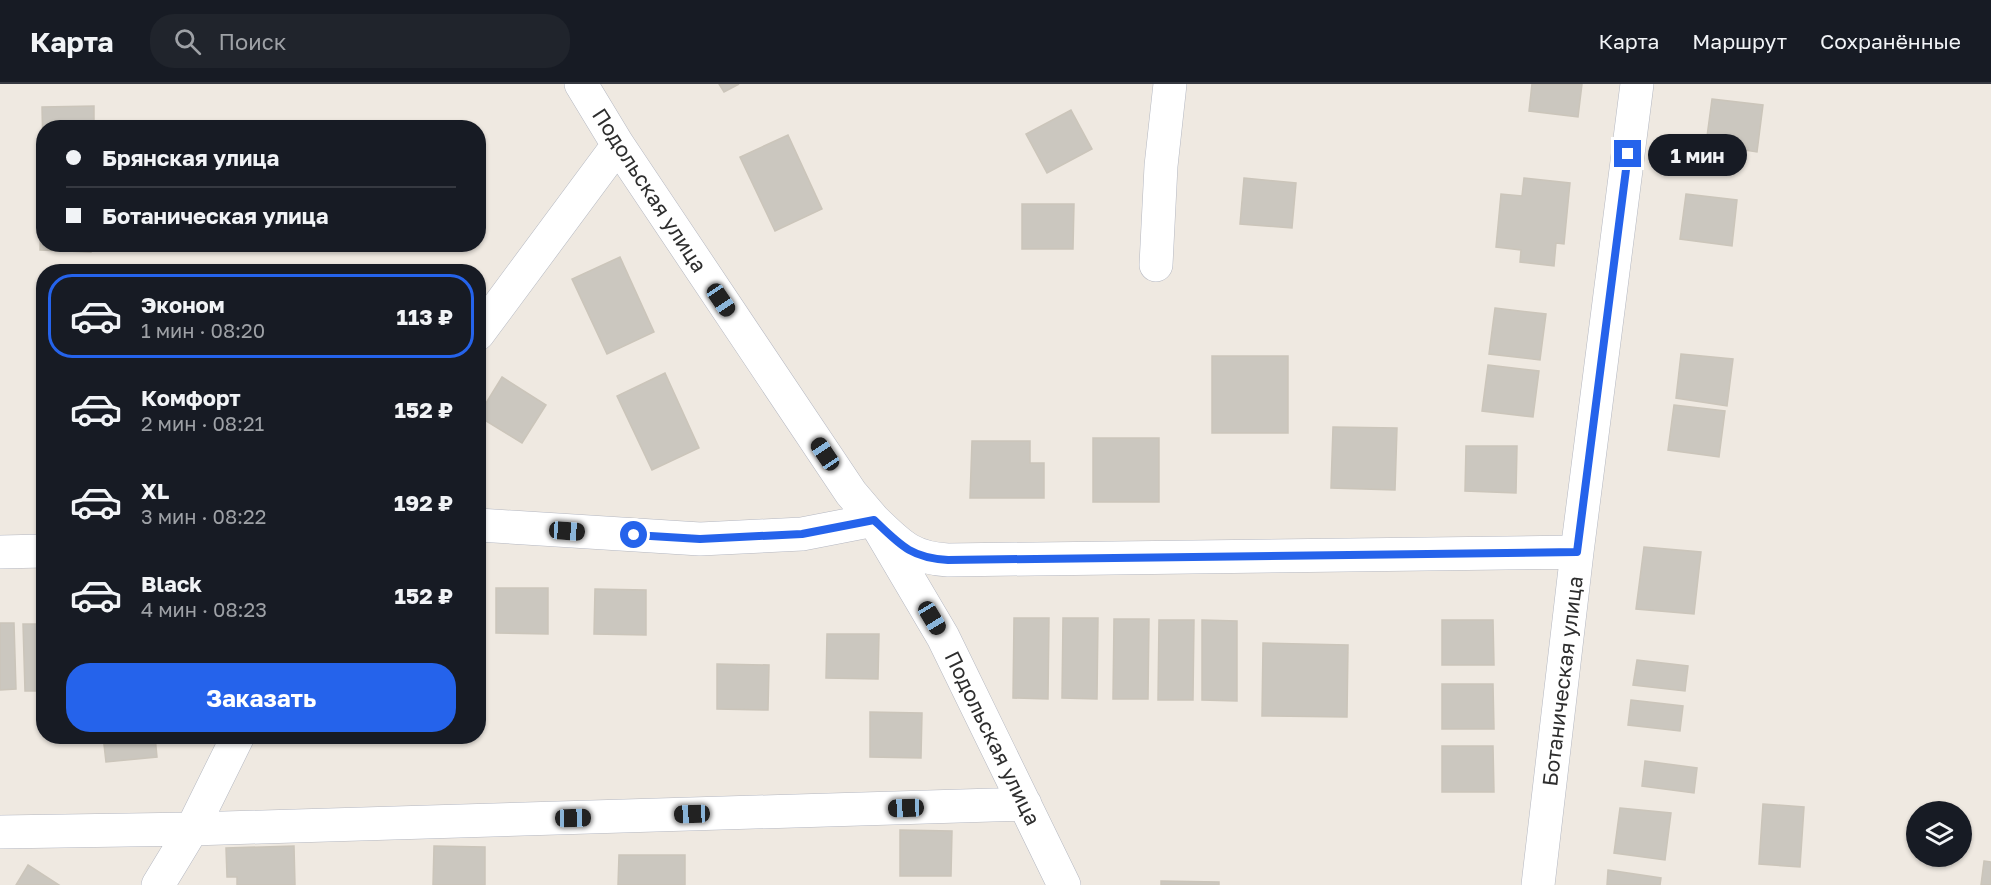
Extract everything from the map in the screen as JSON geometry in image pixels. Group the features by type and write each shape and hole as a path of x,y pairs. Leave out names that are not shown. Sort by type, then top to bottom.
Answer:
{"street":[{"name":"Подольская улица","path":"581,84 618,145 851,493 874,520 943,637 1064,885"},
{"path":"1156,266 1161,166 1170,84"},
{"name":"Ботаническая улица","path":"1538,885 1577,552 1637,84"},
{"path":"486,323 618,145"},
{"path":"486,526 700,539 802,534 874,520 905,550 927,559 1577,552"},
{"path":"0,552 36,551"},
{"path":"158,885 192,829 234,744"},
{"path":"0,832 192,829 1025,804"}],"building":[{"path":"719,84 739,84 724,92"},
{"path":"1532,84 1582,84 1578,117 1529,111"},
{"path":"1712,99 1763,105 1757,152 1706,144"},
{"path":"94,106 94,120 42,120 42,107"},
{"path":"1071,110 1092,149 1047,173 1026,134"},
{"path":"788,135 822,209 775,231 740,157"},
{"path":"1244,178 1296,183 1292,228 1240,224"},
{"path":"1524,178 1570,183 1564,244 1556,243 1554,266 1520,262 1521,250 1496,247 1501,194 1522,196"},
{"path":"1686,194 1737,200 1732,246 1680,239"},
{"path":"1022,204 1074,204 1073,249 1022,249"},
{"path":"620,257 654,332 607,354 572,279"},
{"path":"1495,308 1546,314 1540,360 1489,354"},
{"path":"1681,354 1733,359 1727,406 1676,398"},
{"path":"1212,356 1288,356 1288,433 1212,433"},
{"path":"1488,365 1539,371 1533,417 1482,411"},
{"path":"665,373 699,448 652,470 617,396"},
{"path":"502,377 546,405 522,443 486,421 486,403"},
{"path":"1674,405 1725,411 1719,457 1668,450"},
{"path":"1333,427 1397,428 1395,490 1331,488"},
{"path":"1093,438 1159,438 1159,502 1093,502"},
{"path":"972,441 1030,441 1030,463 1044,463 1044,498 970,498"},
{"path":"1466,446 1517,446 1516,493 1465,491"},
{"path":"1644,547 1701,552 1694,614 1636,609"},
{"path":"496,588 548,588 548,634 496,633"},
{"path":"595,589 646,590 646,635 594,634"},
{"path":"1014,618 1049,618 1048,699 1013,698"},
{"path":"1063,618 1098,618 1097,699 1062,698"},
{"path":"1114,619 1149,619 1148,699 1113,699"},
{"path":"1159,620 1194,620 1193,700 1158,700"},
{"path":"1202,620 1237,621 1237,701 1202,700"},
{"path":"1442,620 1493,620 1494,665 1442,665"},
{"path":"0,623 14,623 16,689 0,690"},
{"path":"23,624 36,624 36,691 25,691"},
{"path":"827,634 879,634 878,679 826,678"},
{"path":"1263,643 1348,645 1347,717 1262,716"},
{"path":"1637,660 1688,666 1685,691 1633,685"},
{"path":"717,664 769,665 768,710 717,709"},
{"path":"1442,684 1493,684 1494,729 1442,729"},
{"path":"1631,700 1683,706 1680,731 1628,725"},
{"path":"870,712 922,713 921,758 870,757"},
{"path":"104,744 156,744 157,757 106,762"},
{"path":"1442,746 1493,746 1494,792 1442,792"},
{"path":"1645,761 1697,768 1694,793 1642,786"},
{"path":"1763,804 1804,807 1800,867 1759,864"},
{"path":"1620,808 1671,813 1665,860 1614,853"},
{"path":"900,830 952,831 951,876 900,876"},
{"path":"294,846 295,885 237,885 237,877 227,877 226,848"},
{"path":"434,846 485,847 485,885 433,885"},
{"path":"619,855 685,855 685,885 618,885"},
{"path":"1984,861 1991,862 1991,885 1981,885"},
{"path":"28,865 59,885 16,885"},
{"path":"1608,870 1661,878 1660,885 1607,885"},
{"path":"1161,881 1219,882 1219,885 1161,885"}],"route":[{"path":"634,535 700,539 802,534 874,520 905,550 927,559 948,560 1577,552 1628,154"}]}
